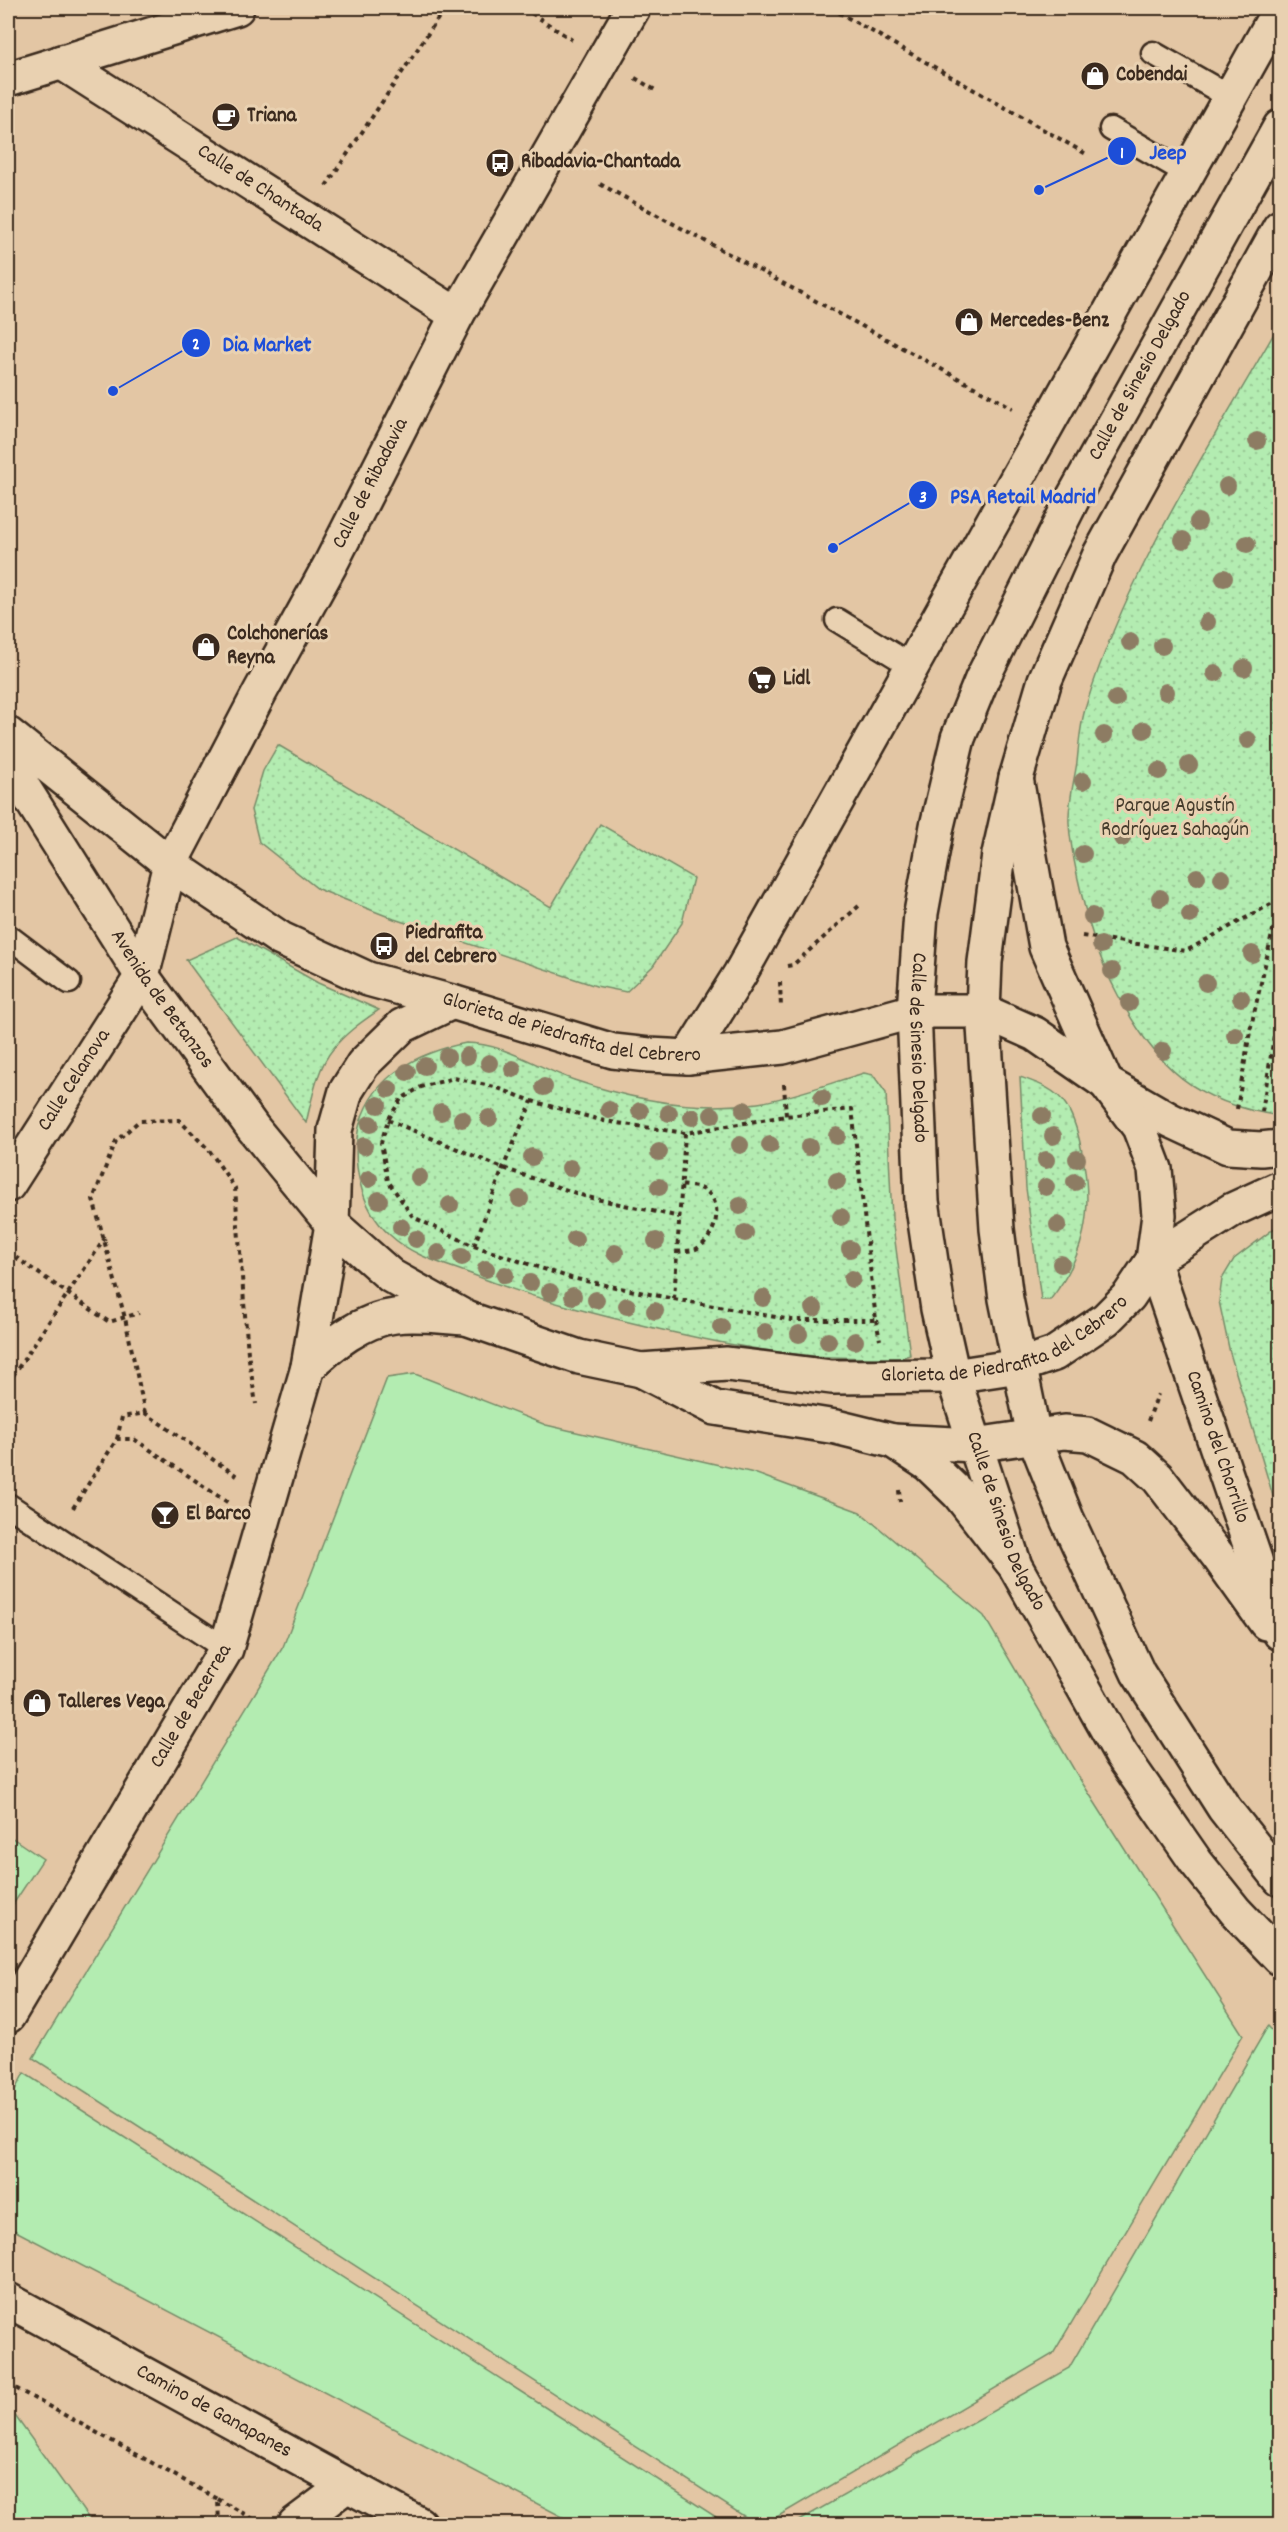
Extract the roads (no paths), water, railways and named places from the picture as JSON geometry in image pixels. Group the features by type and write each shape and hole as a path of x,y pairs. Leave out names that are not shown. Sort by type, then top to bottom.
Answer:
{"street":[{"path":"8,79 237,8"},
{"name":"Calle de Ribadavia","path":"142,976 170,864 255,701 330,565 458,315 633,8"},
{"path":"688,1057 740,974 1280,8"},
{"name":"Calle de Chantada","path":"61,62 458,315"},
{"name":"Calle de Sinesio Delgado","path":"1281,127 1073,498 982,679 958,738 937,826 921,913 914,1011 922,1201 938,1309 953,1376 1015,1566 1121,1754 1196,1862 1236,1912 1281,1958"},
{"path":"1281,227 1100,554 1045,680 1016,778 998,865 985,962 983,1011 997,1229 1006,1299 1034,1436 1066,1519 1138,1674 1224,1808 1281,1879"},
{"path":"8,734 170,864 281,939 368,979 452,1002"},
{"name":"Avenida de Betanzos","path":"8,763 142,976 253,1128 332,1224"},
{"name":"Glorieta de Piedrafita del Cebrero","path":"641,1370 727,1364 832,1377 953,1376 1019,1366 1054,1354 1106,1319 1129,1296 1153,1260 1159,1215 1155,1169 1139,1126 1106,1083 1046,947 1016,778"},
{"name":"Calle Celanova","path":"8,1183 142,976"},
{"name":"Glorieta de Piedrafita del Cebrero","path":"1034,1436 975,1445 893,1441 836,1427 715,1408 641,1370 579,1357 466,1318 391,1276 332,1224 334,1130 346,1091 363,1064 402,1026 452,1002 613,1051 688,1057 783,1047 914,1011 983,1011 1035,1034 1106,1083"},
{"path":"1106,1083 1170,1120 1227,1147 1261,1149 1281,1147"},
{"path":"1153,1260 1232,1210 1281,1188"},
{"name":"Calle de Becerrea","path":"8,2016 226,1649 308,1367 332,1224"},
{"name":"Camino del Chorrillo","path":"1153,1260 1281,1633"},
{"path":"308,1367 335,1342 361,1327 394,1316 466,1318"},
{"name":"Camino del Chorrillo","path":"1034,1436 1064,1432 1088,1434 1135,1457 1158,1478 1179,1504 1281,1644"},
{"name":"Glorieta de Piedrafita del Cebrero","path":"893,1441 928,1464 959,1494 1015,1566"},
{"name":"Camino de Ganapanes","path":"8,2300 419,2524"},
{"path":"295,2524 348,2485"}],"lane":[{"path":"1153,54 1230,97"},
{"path":"1111,129 1187,173"},
{"path":"837,621 912,666"},
{"path":"8,936 69,982"},
{"path":"8,1505 226,1649"}],"place":[{"name":"Cobendai","path":"1095,76"},
{"name":"Triana","path":"226,117"},
{"name":"Ribadavia-Chantada","path":"500,163"},
{"name":"Jeep","path":"1039,190"},
{"name":"Mercedes-Benz","path":"969,322"},
{"name":"Dia Market","path":"113,391"},
{"name":"PSA Retail Madrid","path":"833,548"},
{"name":"Colchonerías Reyna","path":"206,647"},
{"name":"Lidl","path":"762,680"},
{"name":"Piedrafita del Cebrero","path":"384,946"},
{"name":"El Barco","path":"165,1515"},
{"name":"Talleres Vega","path":"37,1703"}],"park label":[{"name":"Parque Agustín Rodríguez Sahagún","path":"1175,819"}]}
